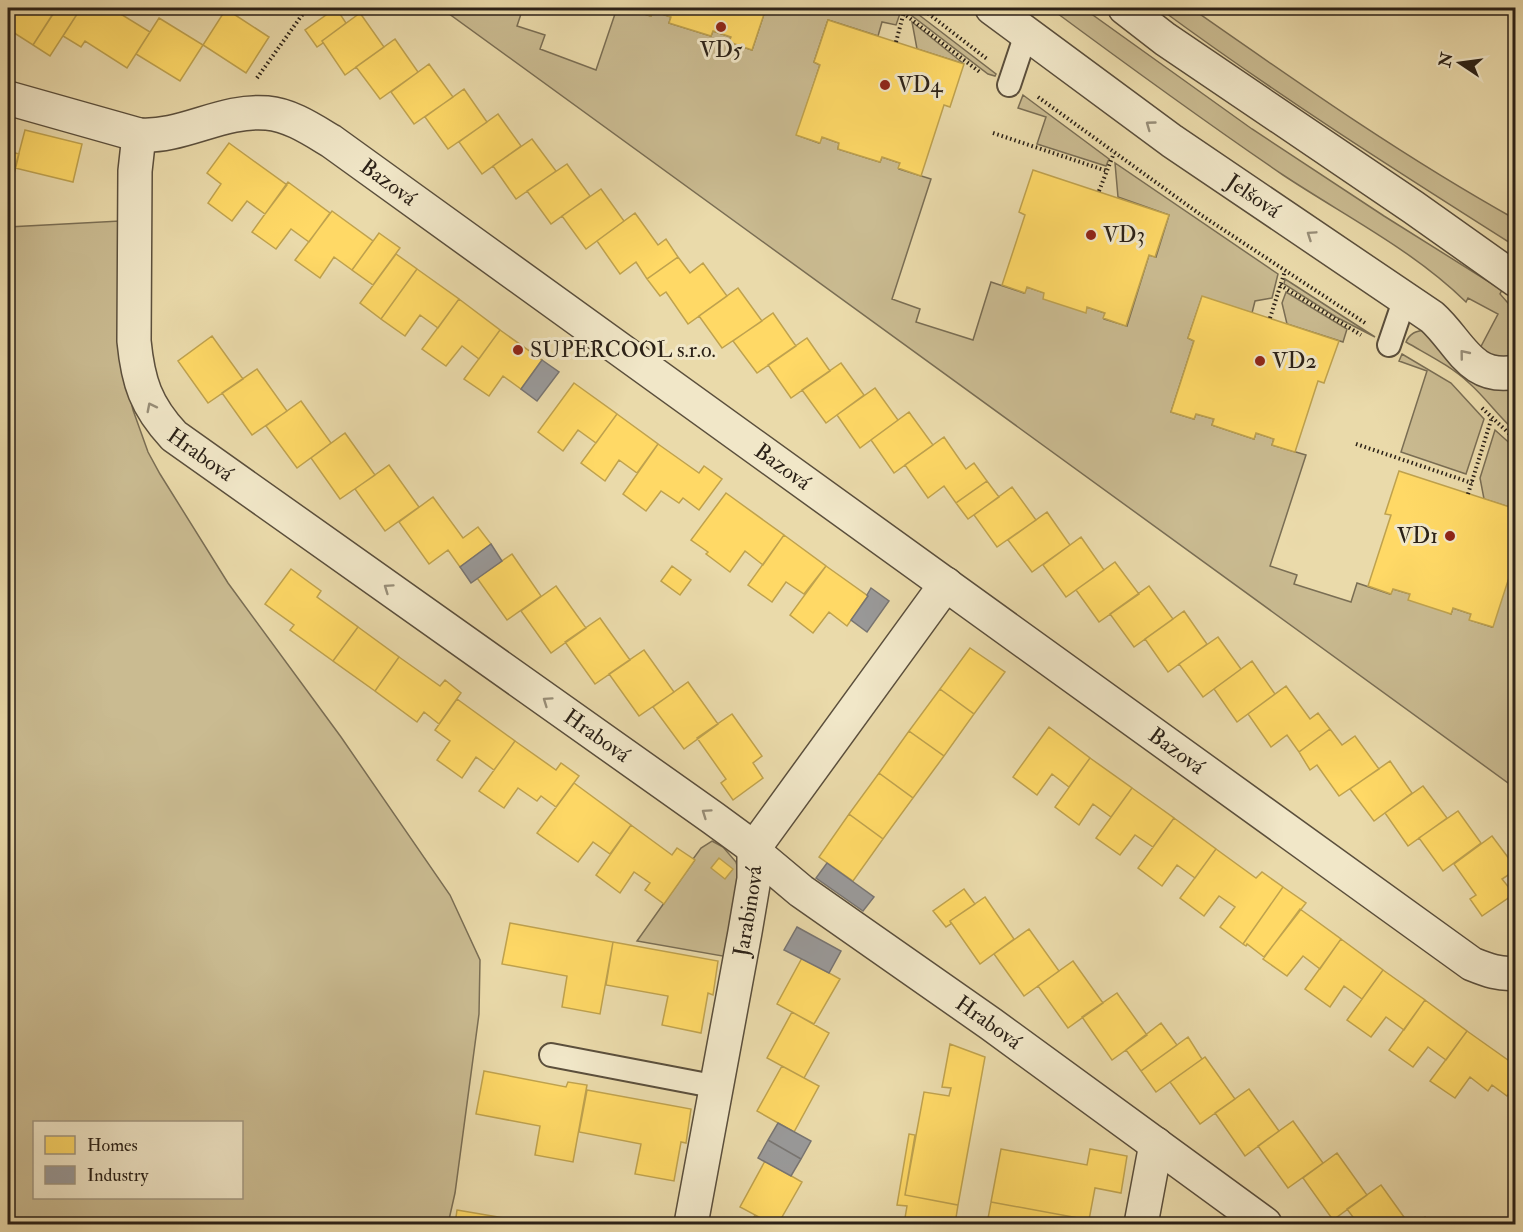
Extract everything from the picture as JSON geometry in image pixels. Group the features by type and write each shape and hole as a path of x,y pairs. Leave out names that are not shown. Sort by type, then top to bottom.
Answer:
{"street":[{"name":"Jelšová","path":"992,8 1172,141 1405,298 1442,326 1471,362 1480,369 1499,374 1515,372"},
{"path":"1125,8 1165,39 1413,207 1515,280"},
{"name":"Bazová","path":"8,98 139,135 156,136 233,115 268,113 288,118 331,141 1472,964 1506,974 1515,973"},
{"name":"Hrabová","path":"139,135 135,171 137,368 146,396 157,418 174,436 754,848 771,866 801,891 992,1024 1265,1224"},
{"name":"Jarabinová","path":"691,1224 718,1087 754,879 754,848 946,584"},
{"path":"1141,1224 1156,1144"}],"lane":[{"path":"1010,81 1026,34"},
{"path":"1390,342 1405,298"},
{"path":"551,1055 718,1087"}],"path":[{"path":"252,86 307,8"},
{"path":"921,8 1010,81 1201,215 1390,342"},
{"path":"896,42 904,10 987,77"},
{"path":"993,133 1107,171"},
{"path":"1099,191 1114,153"},
{"path":"1270,318 1285,271"},
{"path":"1280,285 1364,337"},
{"path":"1478,403 1515,440"},
{"path":"1468,494 1492,417"},
{"path":"1356,444 1472,483"}],"shaded area":[{"path":"441,8 523,8 517,26 545,35 540,49 596,70 617,8 651,16 653,11 671,17 669,23 711,36 713,31 731,37 729,42 752,50 766,8 902,8 896,25 882,22 878,36 828,20 814,62 820,65 797,135 819,143 822,137 839,143 838,149 880,162 882,157 900,163 899,169 931,179 892,299 920,309 916,322 973,340 991,282 1024,293 1027,287 1105,313 1104,319 1127,326 1149,255 1156,257 1169,215 1118,197 1115,163 1278,274 1272,298 1255,301 1252,313 1202,297 1188,338 1194,341 1171,412 1194,419 1196,414 1214,419 1212,425 1254,439 1256,433 1274,439 1272,445 1306,455 1270,566 1297,575 1294,584 1351,602 1357,583 1390,594 1393,589 1410,594 1451,614 1453,608 1471,614 1470,620 1492,627 1515,556 1515,788"},
{"path":"910,8 996,74 995,76 988,74 911,15"},
{"path":"1050,8 1083,8 1252,129 1502,290 1500,294 1515,311 1515,357 1505,361 1477,354 1498,314 1468,298 1466,302 1424,266 1378,234 1283,175"},
{"path":"1159,8 1191,8 1391,144 1515,219 1515,246 1291,101"},
{"path":"912,22 964,64 917,49"},
{"path":"1023,95 1109,159 1106,166 1037,144 1046,117 1018,108"},
{"path":"120,221 126,380 133,410 148,452 228,583 341,737 450,895 480,960 479,1014 455,1193 448,1224 8,1224 8,227"},
{"path":"1285,279 1375,337 1336,317 1284,284"},
{"path":"1286,292 1347,329 1343,342 1287,324 1282,303"},
{"path":"1425,330 1515,383 1515,431 1455,371 1406,342 1409,336"},
{"path":"1402,354 1451,383 1484,419 1466,474 1401,452 1427,371 1399,361"},
{"path":"1495,430 1515,448 1515,509 1484,499 1480,478"},
{"path":"712,841 723,847 736,862 740,877 728,957 637,941 701,848"}],"building: Homes":[{"path":"8,8 56,9 33,45 8,29"},
{"path":"57,8 81,8 50,56 33,45"},
{"path":"81,8 88,8 100,14 104,8 111,8 150,32 127,68 85,41 81,47 63,36"},
{"path":"336,8 346,23 317,47 305,30"},
{"name":"VD5","path":"628,8 766,8 752,50 729,42 731,37 713,31 711,36 669,23 671,17 653,11 651,16"},
{"path":"226,9 269,37 246,73 203,45"},
{"path":"360,13 384,47 345,75 322,41"},
{"path":"159,18 203,45 180,81 136,54"},
{"name":"VD4","path":"828,20 964,64 950,107 944,105 921,176 898,168 900,163 882,157 880,162 838,149 839,143 822,137 820,143 796,135 820,65 814,62"},
{"path":"395,39 418,72 380,99 356,67"},
{"path":"429,64 453,97 414,124 391,92"},
{"path":"464,89 487,122 448,149 425,117"},
{"path":"498,114 521,146 482,174 459,142"},
{"path":"25,130 82,144 73,182 15,168"},
{"path":"532,139 556,171 516,199 493,166"},
{"path":"229,143 287,185 265,214 247,201 232,221 208,203 221,184 207,173"},
{"path":"8,151 19,154 9,195 8,195"},
{"path":"567,164 590,196 551,224 527,191"},
{"name":"VD3","path":"1033,170 1169,215 1155,257 1149,255 1126,326 1103,318 1105,313 1087,307 1086,313 1043,299 1044,293 1027,287 1025,293 1002,285 1025,215 1019,212"},
{"path":"288,182 330,213 309,242 291,229 276,249 252,232"},
{"path":"601,189 624,221 586,249 562,216"},
{"path":"332,211 373,241 352,270 334,257 320,278 295,260"},
{"path":"635,213 658,245 666,239 678,257 647,279 636,262 620,274 597,241"},
{"path":"379,233 400,248 373,285 352,270"},
{"path":"396,254 417,269 381,319 360,303"},
{"path":"678,257 690,273 703,263 727,296 688,324 666,292 660,296 647,279"},
{"path":"417,269 459,299 438,328 420,315 405,336 381,319"},
{"path":"738,288 762,321 722,348 699,316"},
{"name":"VD2","path":"1202,296 1339,341 1324,383 1318,381 1295,452 1272,445 1274,439 1256,433 1254,439 1212,425 1214,419 1196,414 1194,419 1171,412 1194,341 1188,338"},
{"path":"459,299 500,330 479,359 462,346 446,366 422,349"},
{"path":"773,313 796,346 757,373 733,341"},
{"path":"500,330 542,360 521,389 503,376 489,396 464,379"},
{"path":"212,336 243,379 208,403 178,361"},
{"path":"807,338 830,371 791,398 768,365"},
{"path":"841,363 864,395 826,423 802,390"},
{"path":"257,369 287,411 252,435 222,393"},
{"path":"574,383 617,414 596,443 578,430 563,451 538,432"},
{"path":"875,388 898,420 860,448 837,415"},
{"path":"301,401 331,443 297,468 266,426"},
{"path":"909,412 933,445 894,473 871,440"},
{"path":"617,414 658,444 637,473 619,460 605,481 581,463"},
{"path":"345,433 375,475 340,499 311,458"},
{"path":"944,437 966,469 974,463 987,481 956,503 944,486 928,498 905,465"},
{"path":"658,444 699,473 704,466 722,479 699,510 683,498 679,503 661,491 646,511 623,494"},
{"path":"389,465 419,507 385,531 355,489"},
{"name":"VD1","path":"1399,471 1516,509 1516,556 1493,627 1469,620 1471,614 1453,608 1451,614 1408,600 1410,594 1393,589 1391,594 1368,586 1391,515 1385,514"},
{"path":"987,481 999,497 968,519 956,503"},
{"path":"1012,487 1036,520 997,547 974,515"},
{"path":"726,493 784,535 763,565 745,551 730,572 691,540"},
{"path":"433,497 463,538 478,527 491,544 460,567 448,550 429,564 399,522"},
{"path":"1047,512 1070,545 1032,572 1008,540"},
{"path":"784,535 826,566 804,594 786,582 772,602 748,585"},
{"path":"1081,537 1104,570 1066,597 1043,565"},
{"path":"512,554 541,596 507,620 477,578"},
{"path":"1115,562 1139,594 1099,622 1076,590"},
{"path":"672,566 691,580 680,595 661,581"},
{"path":"826,566 868,596 847,626 829,612 813,633 790,615"},
{"path":"291,569 321,591 317,597 358,627 333,661 290,630 294,625 265,604"},
{"path":"556,586 586,628 551,653 521,611"},
{"path":"1149,586 1173,619 1134,647 1110,614"},
{"path":"1184,611 1207,644 1168,672 1145,639"},
{"path":"600,618 630,660 595,684 565,642"},
{"path":"358,627 399,657 375,691 333,661"},
{"path":"1218,637 1241,669 1203,697 1179,664"},
{"path":"970,648 1005,672 974,714 940,689"},
{"path":"644,650 674,692 639,716 609,674"},
{"path":"399,657 440,686 445,680 461,693 439,724 424,712 417,722 375,691"},
{"path":"1252,661 1275,694 1237,722 1214,689"},
{"path":"688,682 718,724 684,749 653,707"},
{"path":"1286,686 1310,719 1318,713 1330,729 1299,752 1287,735 1271,747 1248,714"},
{"path":"940,689 974,714 944,756 909,731"},
{"path":"457,699 515,741 494,770 476,757 462,778 437,760 450,741 435,730"},
{"path":"732,714 762,756 753,763 763,778 733,800 721,783 726,779 697,738"},
{"path":"1049,727 1090,758 1069,787 1052,774 1037,795 1013,777"},
{"path":"1330,729 1342,745 1355,736 1379,769 1339,796 1317,765 1310,770 1299,752"},
{"path":"909,731 944,756 913,798 879,773"},
{"path":"515,741 556,770 561,763 579,776 556,807 541,796 537,801 518,788 504,808 479,791"},
{"path":"1090,758 1132,788 1111,817 1093,804 1079,825 1055,807"},
{"path":"1390,761 1412,793 1374,821 1350,789"},
{"path":"879,773 913,798 883,839 849,814"},
{"path":"574,783 631,825 610,854 593,842 578,862 537,833"},
{"path":"1423,786 1447,818 1408,846 1385,813"},
{"path":"1132,788 1174,818 1153,847 1135,835 1120,855 1096,838"},
{"path":"1458,811 1481,843 1443,871 1419,838"},
{"path":"849,814 883,839 853,881 819,857"},
{"path":"1174,818 1216,849 1195,878 1177,865 1162,886 1138,868"},
{"path":"631,825 672,855 677,848 695,860 664,904 645,890 650,883 634,872 620,893 596,875"},
{"path":"1492,836 1516,868 1502,879 1514,894 1482,916 1470,899 1476,895 1454,864"},
{"path":"1216,849 1256,878 1262,872 1283,887 1243,944 1220,927 1235,907 1219,896 1204,916 1180,898"},
{"path":"719,858 733,869 725,879 711,868"},
{"path":"1283,887 1306,903 1264,957 1247,944 1246,946 1243,944"},
{"path":"964,889 975,904 950,921 951,924 946,927 933,911"},
{"path":"985,897 1014,939 980,964 950,921"},
{"path":"1300,909 1341,939 1320,969 1303,956 1287,976 1263,959"},
{"path":"510,923 613,942 600,1014 562,1007 567,976 502,964"},
{"path":"1029,929 1059,971 1024,996 994,954"},
{"path":"1341,939 1383,970 1362,999 1344,986 1330,1007 1305,989"},
{"path":"613,942 718,961 713,995 708,993 701,1033 662,1025 668,996 606,985"},
{"path":"802,958 840,979 814,1024 777,1004"},
{"path":"1073,961 1103,1003 1068,1028 1038,986"},
{"path":"1383,970 1425,1000 1404,1030 1386,1017 1371,1037 1347,1020"},
{"path":"1117,993 1147,1035 1112,1060 1082,1017"},
{"path":"1425,1000 1467,1031 1446,1060 1428,1047 1413,1067 1389,1050"},
{"path":"792,1012 829,1033 804,1078 767,1058"},
{"path":"1161,1023 1177,1045 1141,1071 1126,1050"},
{"path":"1467,1031 1508,1060 1513,1054 1516,1056 1516,1085 1507,1096 1492,1085 1488,1091 1470,1077 1455,1098 1430,1081"},
{"path":"1188,1037 1202,1059 1156,1092 1141,1071"},
{"path":"950,1044 985,1057 958,1205 905,1195 924,1092 949,1096 951,1088 942,1087"},
{"path":"1205,1057 1235,1099 1200,1124 1170,1082"},
{"path":"782,1066 819,1086 794,1132 757,1111"},
{"path":"484,1071 566,1087 568,1082 587,1085 573,1162 535,1155 540,1126 476,1114"},
{"path":"1249,1089 1279,1131 1245,1156 1215,1113"},
{"path":"587,1090 691,1109 686,1143 681,1142 674,1181 635,1174 641,1144 579,1132"},
{"path":"1293,1121 1323,1163 1288,1188 1258,1146"},
{"path":"909,1134 915,1135 905,1195 958,1205 955,1224 904,1224 907,1206 897,1205"},
{"path":"1001,1149 1087,1165 1090,1149 1127,1156 1121,1193 1095,1188 1089,1220 991,1202"},
{"path":"1337,1153 1367,1195 1333,1220 1303,1178"},
{"path":"765,1161 802,1182 778,1224 772,1224 740,1207"},
{"path":"1381,1185 1409,1224 1358,1224 1347,1209"},
{"path":"991,1202 1089,1220 1088,1224 987,1224"},
{"path":"457,1210 540,1224 455,1224"},
{"path":"755,1215 772,1224 750,1224"},
{"path":"1425,1217 1431,1224 1414,1224"}],"building: Industry":[{"path":"542,360 559,372 537,401 521,389"},
{"path":"491,544 502,561 471,583 460,567"},
{"path":"871,588 889,601 867,632 851,620"},
{"path":"827,863 874,897 863,911 816,878"},
{"path":"797,927 841,951 829,973 784,950"},
{"path":"778,1123 811,1141 801,1159 768,1140"},
{"path":"768,1140 801,1159 791,1176 758,1158"}],"place":[{"name":"VD5","path":"721,27"},
{"name":"VD4","path":"885,85"},
{"name":"VD3","path":"1091,235"},
{"name":"SUPERCOOL s.r.o.","path":"518,350"},
{"name":"VD2","path":"1260,361"},
{"name":"VD1","path":"1450,536"}]}
